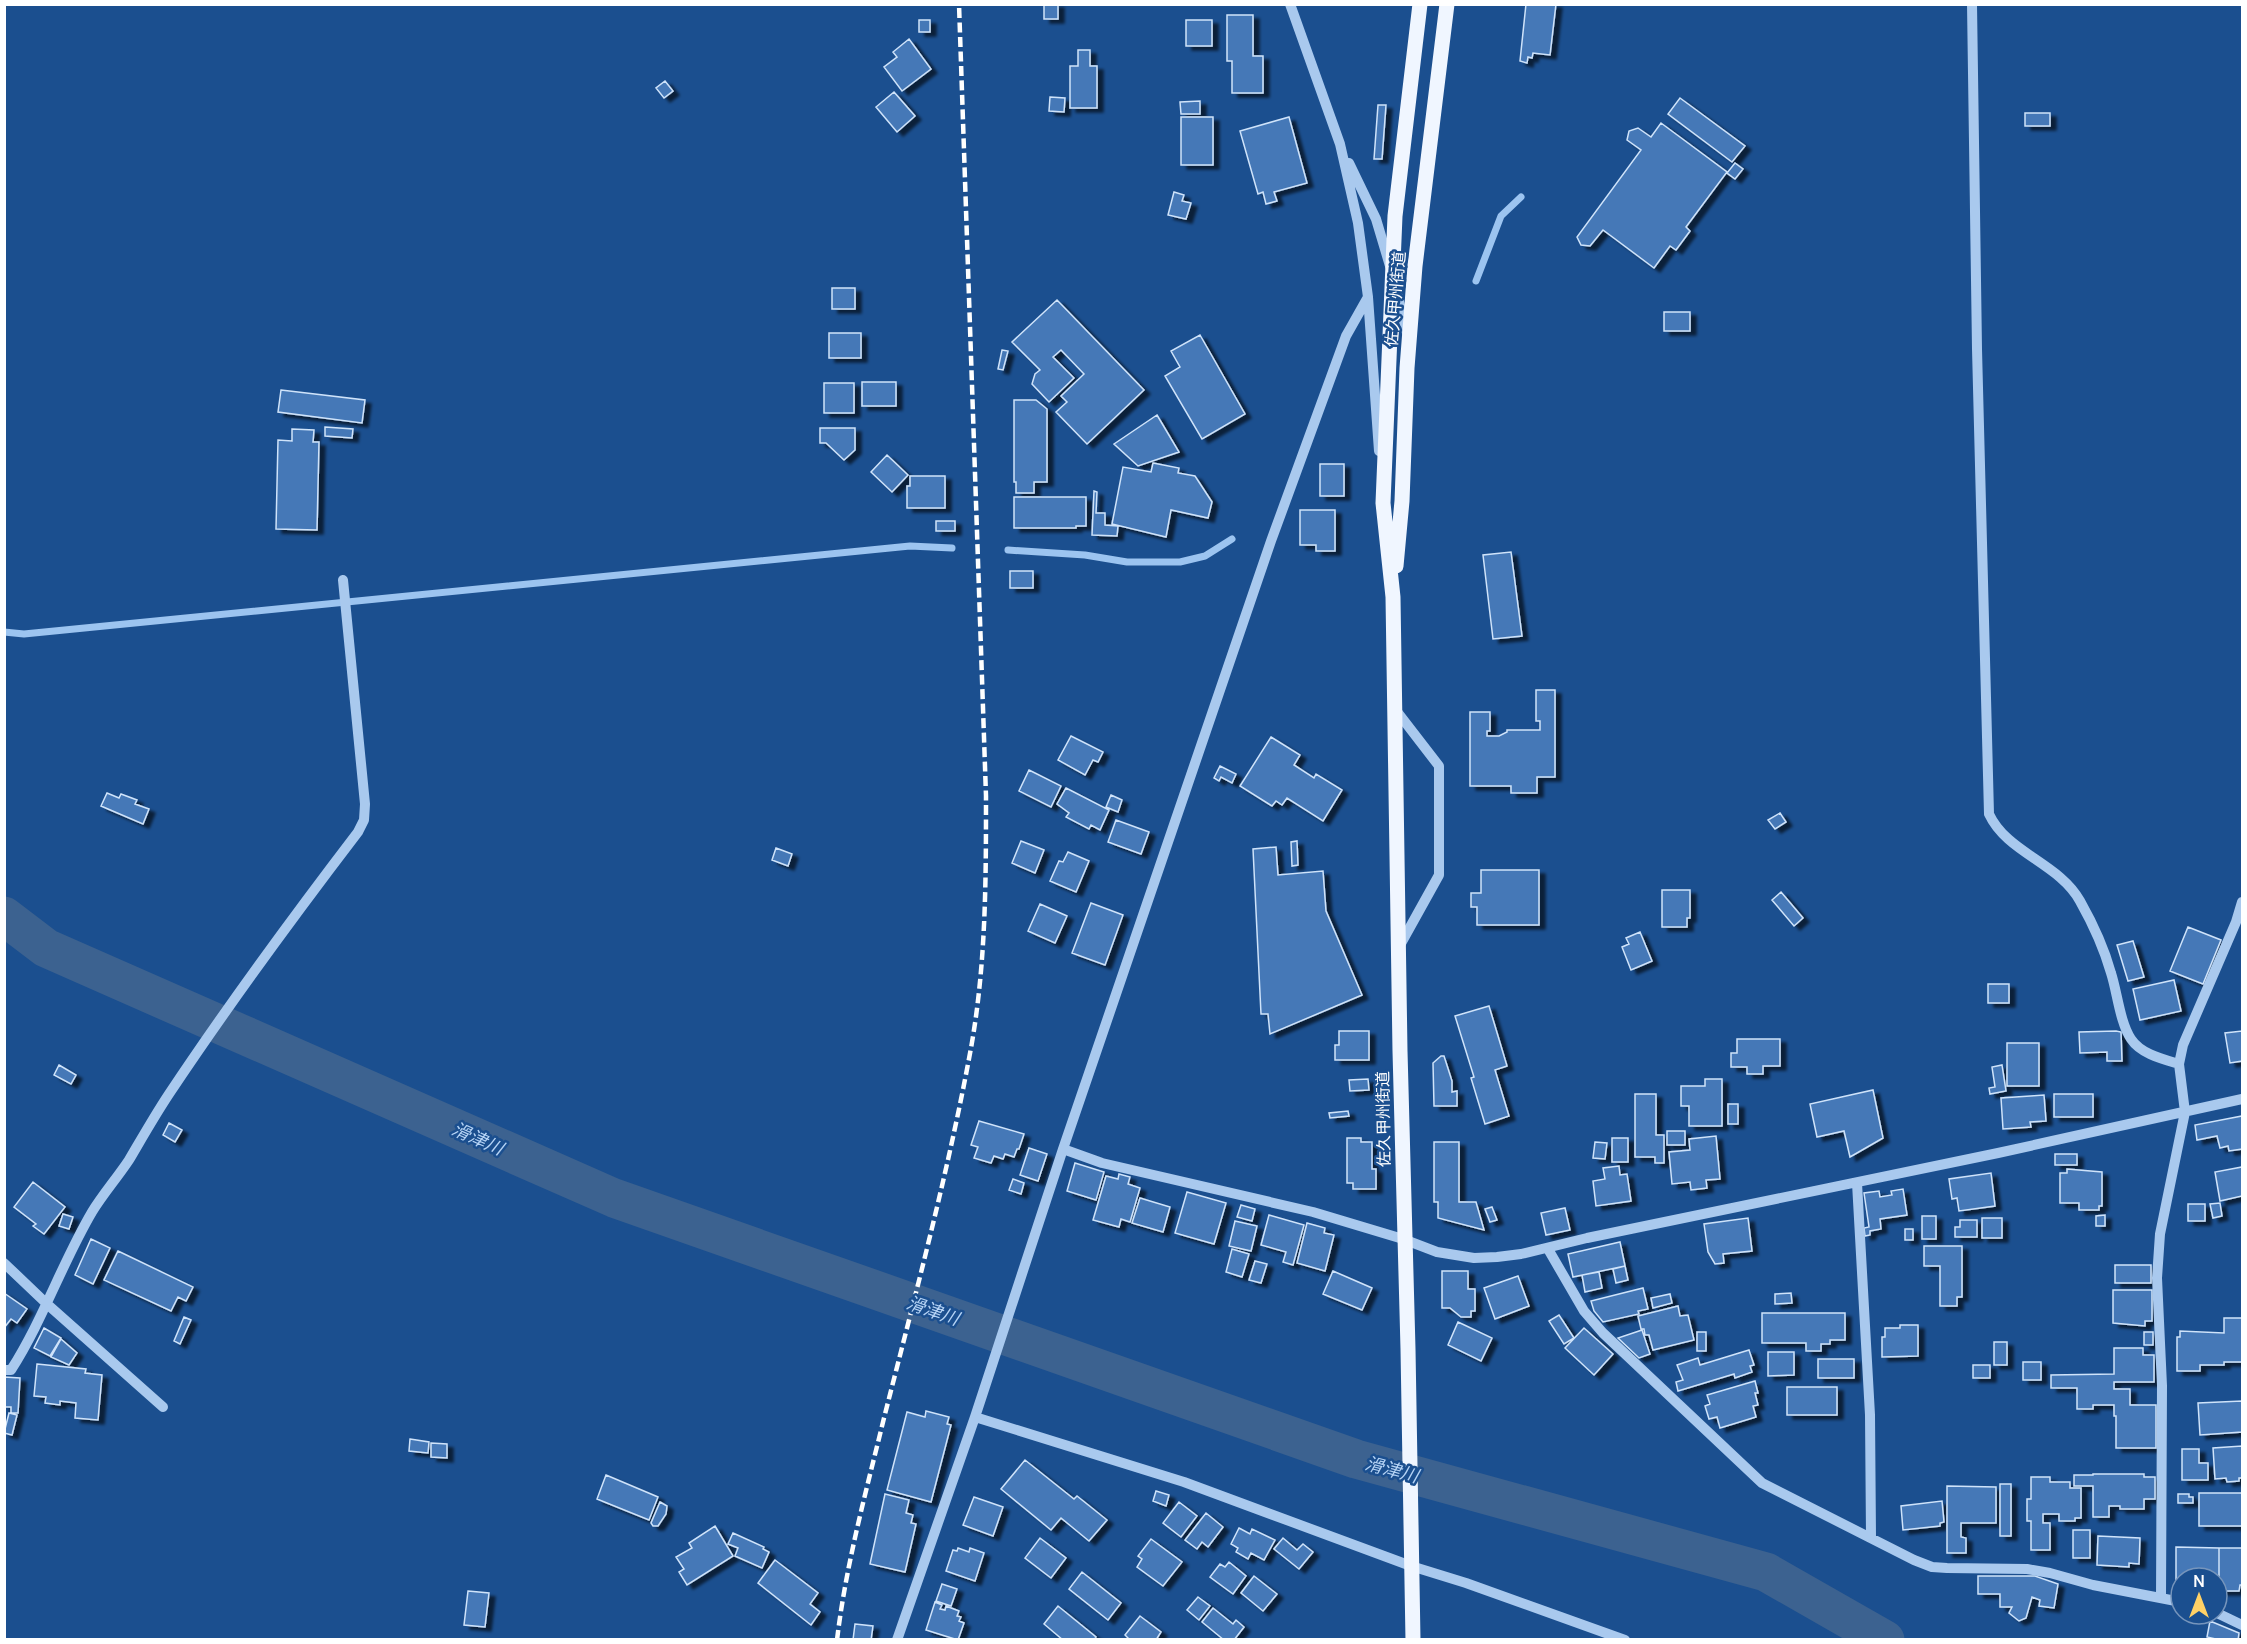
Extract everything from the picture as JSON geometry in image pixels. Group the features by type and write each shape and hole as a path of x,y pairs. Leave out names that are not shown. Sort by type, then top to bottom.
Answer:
{"main road":[{"name":"佐久甲州街道","path":"1413,1640 1408,1349 1403,1239 1393,597 1383,503 1391,269 1420,4"},
{"name":"佐久甲州街道","path":"1393,597 1402,501 1415,266 1447,4"}],"street":[{"path":"1290,4 1340,144 1376,219 1409,344"},
{"path":"1972,4 1977,349 1989,814 2002,834 2057,874 2077,895 2110,969 2130,1038 2148,1053 2179,1064"},
{"path":"1340,144 1358,223 1368,297 1383,503"},
{"path":"897,1640 980,1403 1063,1149 1310,431 1346,336 1368,297"},
{"path":"4,1370 11,1370 47,1305 72,1248 88,1220 168,1096 277,939 358,832 364,820 365,804 343,580"},
{"path":"1395,709 1438,766 1439,875 1399,947"},
{"path":"2161,1597 2162,1386 2157,1278 2160,1234 2185,1112 2179,1064 2183,1046 2239,923 2242,902"},
{"path":"1063,1149 1102,1163 1313,1212 1403,1239 1437,1252 1474,1258 1548,1249 1599,1236 2242,1100"},
{"path":"1857,1182 1870,1415 1871,1537"},
{"path":"1548,1249 1584,1311 1603,1333 1762,1483 1932,1567 2027,1569 2093,1585 2169,1599"},
{"path":"4,1263 47,1305 163,1407"},
{"path":"975,1417 1184,1482 1411,1561 1624,1640"}],"building":[{"path":"1044,4 1058,4 1058,19 1044,19"},
{"path":"1526,4 1556,4 1550,55 1533,53 1532,58 1528,57 1527,63 1520,61"},
{"path":"1227,15 1253,15 1253,56 1263,56 1263,93 1232,93 1232,61 1227,61"},
{"path":"919,20 930,20 930,32 919,32"},
{"path":"1186,20 1212,20 1212,46 1186,46"},
{"path":"909,39 931,69 902,91 884,67 897,57 893,52"},
{"path":"1078,50 1090,50 1090,66 1097,66 1097,108 1070,108 1070,66 1078,66"},
{"path":"665,81 673,91 664,98 656,88"},
{"path":"894,92 915,116 897,132 876,107"},
{"path":"1050,97 1065,98 1064,112 1049,111"},
{"path":"1680,98 1745,146 1732,162 1668,114"},
{"path":"1200,101 1200,114 1181,114 1180,102"},
{"path":"1378,105 1386,105 1382,159 1374,159"},
{"path":"2025,113 2050,113 2050,126 2025,126"},
{"path":"1181,117 1213,117 1213,165 1181,165"},
{"path":"1289,117 1307,183 1274,192 1277,201 1266,204 1263,192 1258,194 1240,131"},
{"path":"1661,123 1727,172 1686,227 1690,231 1676,250 1670,246 1654,268 1603,230 1590,246 1581,245 1577,237 1641,150 1627,140 1629,131 1638,128 1651,137"},
{"path":"1735,163 1743,169 1735,179 1727,173"},
{"path":"1174,192 1184,195 1182,201 1191,203 1186,219 1168,215"},
{"path":"832,288 855,288 855,309 832,309"},
{"path":"1057,300 1144,390 1087,444 1056,412 1067,402 1061,396 1084,374 1061,350 1053,357 1074,378 1049,402 1032,384 1035,374 1040,370 1012,342"},
{"path":"1664,312 1690,312 1690,331 1664,331"},
{"path":"829,333 861,333 861,358 829,358"},
{"path":"1200,335 1245,414 1202,439 1165,376 1180,367 1171,351"},
{"path":"1002,350 1008,351 1003,370 998,369"},
{"path":"862,382 896,382 896,406 862,406"},
{"path":"824,383 854,383 854,413 824,413"},
{"path":"281,390 365,400 362,423 278,412"},
{"path":"1014,400 1036,400 1047,409 1047,482 1034,482 1034,493 1016,493"},
{"path":"1157,415 1179,452 1138,466 1114,444"},
{"path":"325,427 353,429 352,438 325,436"},
{"path":"820,428 855,428 855,450 844,460 826,443 820,443"},
{"path":"292,429 314,430 313,442 319,442 317,530 276,529 278,440 292,441"},
{"path":"887,455 908,475 892,492 871,472"},
{"path":"1153,463 1179,468 1178,473 1195,476 1212,502 1208,518 1171,510 1166,537 1112,524 1123,467 1151,472"},
{"path":"1320,464 1344,464 1344,496 1320,496"},
{"path":"910,476 945,476 945,508 907,508 907,486 910,486"},
{"path":"1094,491 1097,492 1096,513 1105,513 1105,525 1118,526 1117,536 1092,535"},
{"path":"1014,497 1086,497 1086,526 1014,528"},
{"path":"1300,510 1335,510 1335,551 1316,551 1316,545 1300,545"},
{"path":"936,521 955,521 955,531 936,531"},
{"path":"1511,552 1522,636 1493,639 1483,555"},
{"path":"1010,571 1033,571 1033,588 1010,588"},
{"path":"1536,690 1555,690 1555,777 1537,777 1537,793 1511,793 1511,786 1470,786 1470,712 1490,712 1490,731 1487,731 1487,736 1499,736 1507,730 1540,730 1540,721 1536,721"},
{"path":"1071,736 1103,752 1098,762 1093,760 1085,775 1058,760"},
{"path":"1271,737 1300,755 1294,765 1314,778 1316,774 1342,790 1323,821 1287,798 1282,805 1276,801 1272,806 1240,786"},
{"path":"1220,766 1236,774 1232,783 1221,777 1219,781 1214,778"},
{"path":"1029,770 1061,786 1051,807 1019,791"},
{"path":"1066,788 1109,810 1100,830 1091,825 1089,829 1066,817 1069,813 1057,804"},
{"path":"107,793 119,798 121,794 137,800 135,804 149,809 143,824 101,806"},
{"path":"1111,795 1122,800 1118,812 1106,807"},
{"path":"1780,813 1786,822 1775,829 1768,820"},
{"path":"1116,820 1149,832 1141,854 1108,842"},
{"path":"1021,841 1044,850 1035,873 1012,863"},
{"path":"1297,841 1298,865 1292,866 1291,842"},
{"path":"1276,847 1278,875 1323,871 1326,911 1362,995 1270,1034 1268,1014 1261,1014 1253,849"},
{"path":"776,848 792,854 788,866 772,860"},
{"path":"1068,852 1089,861 1076,892 1050,881 1059,861 1063,862"},
{"path":"1481,870 1539,870 1539,925 1477,925 1477,907 1471,907 1471,893 1481,893"},
{"path":"1662,890 1690,890 1690,918 1687,918 1687,927 1662,927"},
{"path":"1781,892 1803,918 1794,926 1772,900"},
{"path":"1091,903 1123,915 1105,965 1072,953"},
{"path":"1040,904 1067,916 1055,943 1028,931"},
{"path":"2188,927 2221,940 2203,984 2170,971"},
{"path":"1640,932 1652,961 1631,970 1622,947 1629,944 1626,938"},
{"path":"2133,941 2144,977 2128,981 2117,945"},
{"path":"2174,980 2181,1011 2140,1020 2133,989"},
{"path":"1988,984 2009,984 2009,1003 1988,1003"},
{"path":"1489,1006 1507,1066 1495,1070 1509,1116 1485,1124 1471,1078 1474,1077 1455,1016"},
{"path":"1339,1031 1369,1031 1369,1060 1335,1060 1335,1045 1339,1045"},
{"path":"2242,1031 2242,1061 2230,1063 2225,1033"},
{"path":"2079,1032 2121,1032 2122,1061 2107,1061 2107,1052 2080,1053"},
{"path":"1737,1039 1780,1039 1780,1066 1763,1066 1763,1074 1747,1074 1747,1067 1731,1067 1731,1053 1737,1053"},
{"path":"2007,1043 2039,1043 2039,1086 2007,1086"},
{"path":"1444,1056 1452,1081 1452,1092 1457,1091 1457,1106 1434,1106 1433,1063"},
{"path":"59,1065 76,1075 71,1084 54,1075"},
{"path":"2002,1065 2006,1091 1990,1094 1989,1088 1995,1087 1992,1067"},
{"path":"1368,1079 1369,1090 1350,1091 1349,1080"},
{"path":"1705,1079 1722,1079 1722,1126 1689,1126 1689,1106 1681,1106 1681,1086 1705,1086"},
{"path":"1873,1090 1883,1138 1850,1157 1844,1131 1817,1137 1810,1104"},
{"path":"1635,1094 1656,1094 1656,1135 1664,1135 1664,1163 1655,1163 1655,1157 1635,1157"},
{"path":"2054,1094 2093,1094 2093,1117 2054,1117"},
{"path":"2044,1095 2046,1121 2030,1122 2031,1127 2003,1129 2001,1098"},
{"path":"1728,1104 1738,1104 1738,1124 1728,1124"},
{"path":"1348,1111 1349,1116 1330,1118 1329,1113"},
{"path":"2242,1116 2242,1149 2229,1151 2228,1146 2220,1148 2217,1136 2197,1140 2195,1125"},
{"path":"979,1121 1024,1134 1014,1157 1005,1154 1003,1159 994,1156 991,1163 974,1158 978,1147 971,1145"},
{"path":"169,1123 182,1130 175,1142 163,1135"},
{"path":"1667,1131 1685,1131 1685,1145 1667,1145"},
{"path":"1716,1136 1720,1179 1706,1180 1707,1188 1691,1190 1690,1182 1672,1184 1669,1152 1690,1150 1689,1139"},
{"path":"1347,1138 1361,1138 1361,1142 1372,1142 1372,1169 1376,1169 1376,1189 1353,1189 1353,1183 1347,1183"},
{"path":"1612,1138 1628,1138 1628,1162 1612,1162"},
{"path":"1434,1142 1459,1142 1459,1202 1476,1202 1484,1230 1438,1218 1438,1202 1434,1202"},
{"path":"1595,1142 1607,1143 1605,1159 1593,1158"},
{"path":"1029,1148 1047,1154 1038,1181 1020,1175"},
{"path":"2055,1154 2077,1154 2077,1165 2055,1165"},
{"path":"1075,1163 1104,1172 1096,1200 1067,1191"},
{"path":"1619,1166 1620,1175 1627,1174 1631,1201 1596,1206 1593,1181 1605,1179 1603,1168"},
{"path":"2242,1167 2242,1196 2220,1201 2215,1172"},
{"path":"2067,1169 2102,1172 2102,1206 2099,1206 2099,1210 2079,1210 2079,1203 2060,1203 2060,1173 2067,1173"},
{"path":"1991,1173 1995,1206 1959,1211 1957,1198 1952,1199 1949,1179"},
{"path":"1119,1174 1130,1177 1128,1184 1140,1188 1130,1222 1121,1219 1119,1227 1093,1220 1106,1176 1118,1179"},
{"path":"1013,1179 1024,1183 1021,1194 1009,1190"},
{"path":"33,1182 65,1207 44,1234 33,1226 36,1224 14,1207"},
{"path":"1903,1189 1907,1215 1880,1219 1881,1229 1870,1231 1870,1235 1865,1236 1864,1228 1869,1227 1864,1193 1879,1191 1880,1197 1892,1195 1891,1191"},
{"path":"1187,1192 1226,1203 1214,1244 1175,1233"},
{"path":"1140,1198 1170,1207 1163,1232 1132,1223"},
{"path":"2220,1203 2222,1216 2213,1218 2210,1204"},
{"path":"2188,1204 2205,1204 2205,1221 2188,1221"},
{"path":"1241,1205 1255,1209 1252,1221 1237,1217"},
{"path":"1492,1207 1497,1220 1490,1222 1485,1209"},
{"path":"1565,1208 1570,1230 1546,1235 1541,1213"},
{"path":"63,1214 73,1217 69,1229 59,1226"},
{"path":"1269,1215 1304,1225 1293,1265 1283,1262 1286,1252 1261,1245"},
{"path":"2105,1215 2105,1226 2096,1226 2096,1216"},
{"path":"1922,1216 1936,1216 1936,1239 1922,1239"},
{"path":"1748,1218 1752,1251 1723,1254 1724,1263 1715,1264 1708,1252 1704,1224"},
{"path":"1982,1218 2002,1218 2002,1238 1982,1238"},
{"path":"1960,1220 1977,1220 1977,1237 1955,1237 1955,1227 1960,1227"},
{"path":"1235,1221 1257,1226 1251,1251 1229,1246"},
{"path":"1307,1223 1325,1228 1324,1233 1334,1235 1325,1271 1297,1263"},
{"path":"1905,1229 1913,1229 1913,1240 1905,1240"},
{"path":"91,1239 110,1248 93,1284 75,1275"},
{"path":"1620,1242 1625,1266 1573,1277 1568,1254"},
{"path":"1924,1246 1962,1246 1962,1297 1957,1297 1957,1306 1940,1306 1940,1266 1924,1266"},
{"path":"1232,1249 1249,1254 1242,1277 1226,1272"},
{"path":"118,1251 193,1287 186,1301 178,1297 171,1311 104,1280"},
{"path":"1255,1261 1267,1264 1261,1283 1249,1280"},
{"path":"2115,1265 2151,1265 2151,1283 2115,1283"},
{"path":"1625,1266 1628,1280 1616,1283 1613,1269"},
{"path":"1333,1271 1372,1288 1362,1310 1323,1294"},
{"path":"1442,1271 1468,1271 1468,1289 1475,1289 1475,1311 1471,1311 1471,1317 1461,1317 1450,1308 1442,1308"},
{"path":"1599,1272 1602,1288 1585,1292 1582,1275"},
{"path":"1518,1276 1529,1306 1495,1319 1484,1288"},
{"path":"1643,1288 1648,1309 1638,1311 1639,1314 1603,1322 1594,1311 1591,1301"},
{"path":"2113,1290 2152,1290 2152,1321 2145,1321 2145,1326 2113,1323"},
{"path":"4,1293 27,1309 17,1323 11,1319 4,1328"},
{"path":"1791,1293 1792,1303 1775,1304 1775,1294"},
{"path":"1670,1294 1672,1303 1653,1308 1651,1298"},
{"path":"1678,1306 1680,1316 1688,1315 1694,1340 1653,1350 1649,1335 1645,1335 1644,1329 1641,1329 1638,1316"},
{"path":"1762,1313 1845,1313 1845,1340 1830,1340 1830,1344 1821,1344 1821,1351 1806,1351 1806,1343 1762,1343"},
{"path":"1559,1315 1574,1338 1564,1344 1549,1321"},
{"path":"184,1317 191,1320 180,1344 174,1341"},
{"path":"2224,1318 2242,1318 2242,1362 2200,1365 2200,1371 2177,1371 2177,1337 2180,1337 2180,1331 2224,1333"},
{"path":"1458,1322 1492,1338 1481,1361 1448,1345"},
{"path":"1900,1325 1918,1325 1918,1356 1882,1357 1882,1337 1885,1337 1885,1328 1900,1328"},
{"path":"44,1328 61,1338 50,1356 34,1348"},
{"path":"1584,1328 1613,1354 1594,1375 1565,1348"},
{"path":"1642,1330 1650,1354 1639,1358 1618,1338"},
{"path":"1697,1332 1706,1332 1706,1351 1697,1351"},
{"path":"2144,1332 2153,1332 2153,1345 2144,1345"},
{"path":"61,1339 77,1353 69,1365 51,1357"},
{"path":"1994,1342 2007,1342 2007,1365 1994,1365"},
{"path":"2114,1348 2143,1348 2143,1355 2154,1355 2154,1382 2114,1382 2114,1389 2130,1389 2130,1405 2156,1405 2156,1448 2116,1448 2114,1405 2093,1405 2093,1409 2077,1409 2077,1388 2051,1388 2051,1375 2114,1374"},
{"path":"1749,1350 1754,1365 1750,1366 1752,1372 1735,1378 1734,1374 1678,1391 1676,1382 1683,1380 1677,1365 1698,1358 1700,1365"},
{"path":"1768,1352 1794,1352 1794,1375 1768,1376"},
{"path":"1818,1359 1854,1359 1854,1378 1818,1378"},
{"path":"2023,1362 2041,1362 2041,1380 2023,1380"},
{"path":"37,1364 86,1369 85,1373 102,1375 98,1420 75,1418 76,1403 60,1401 60,1405 45,1403 46,1397 34,1396"},
{"path":"1973,1365 1990,1365 1990,1378 1973,1378"},
{"path":"4,1377 20,1378 18,1413 11,1413 11,1407 4,1407"},
{"path":"1755,1381 1758,1405 1753,1406 1756,1417 1720,1428 1717,1417 1709,1419 1705,1406 1710,1404 1707,1395"},
{"path":"1787,1387 1837,1387 1837,1415 1787,1415"},
{"path":"2242,1401 2242,1432 2200,1435 2198,1403"},
{"path":"926,1411 949,1417 947,1424 951,1425 931,1502 887,1490 907,1412 925,1417"},
{"path":"9,1413 17,1415 12,1435 4,1433"},
{"path":"410,1439 429,1442 428,1453 409,1451"},
{"path":"431,1443 447,1444 447,1458 431,1457"},
{"path":"2242,1446 2242,1478 2239,1478 2239,1481 2227,1482 2226,1478 2215,1479 2213,1448"},
{"path":"2182,1449 2199,1449 2199,1463 2208,1463 2208,1480 2182,1480"},
{"path":"1025,1460 1074,1499 1077,1496 1107,1520 1089,1541 1061,1518 1051,1530 1001,1489"},
{"path":"2144,1474 2144,1477 2155,1477 2155,1499 2144,1499 2144,1509 2120,1509 2120,1506 2109,1506 2109,1517 2093,1517 2093,1486 2074,1486 2074,1475"},
{"path":"606,1475 658,1497 649,1520 597,1499"},
{"path":"2031,1477 2050,1477 2050,1482 2070,1482 2070,1488 2081,1488 2081,1518 2075,1518 2075,1521 2059,1521 2059,1514 2043,1514 2043,1523 2050,1523 2050,1550 2031,1550 2031,1521 2027,1521 2027,1499 2031,1499"},
{"path":"2000,1484 2011,1484 2011,1536 2000,1536"},
{"path":"1947,1486 1996,1487 1996,1523 1961,1523 1961,1537 1966,1538 1966,1553 1947,1553"},
{"path":"1156,1491 1169,1495 1166,1506 1153,1501"},
{"path":"2199,1493 2242,1493 2242,1526 2199,1526"},
{"path":"885,1494 909,1500 906,1513 913,1515 911,1523 916,1524 905,1572 870,1564"},
{"path":"2178,1494 2189,1494 2189,1497 2193,1497 2193,1503 2178,1503"},
{"path":"974,1497 1003,1507 993,1536 963,1525"},
{"path":"1942,1501 1944,1522 1940,1523 1940,1526 1903,1530 1901,1506"},
{"path":"660,1502 667,1506 666,1514 658,1526 653,1526 651,1523"},
{"path":"1179,1502 1197,1516 1181,1537 1163,1523"},
{"path":"1206,1513 1223,1527 1208,1547 1202,1542 1197,1549 1185,1540"},
{"path":"715,1526 733,1556 687,1585 679,1572 684,1569 676,1557 692,1548 689,1543"},
{"path":"1239,1528 1250,1534 1252,1529 1275,1540 1264,1560 1251,1553 1248,1559 1236,1552 1238,1548 1231,1544"},
{"path":"2073,1530 2090,1530 2090,1558 2073,1558"},
{"path":"733,1533 764,1547 763,1549 769,1552 762,1568 735,1556 738,1548 728,1544"},
{"path":"2098,1536 2140,1538 2139,1564 2129,1563 2129,1567 2097,1565"},
{"path":"1040,1538 1066,1558 1051,1578 1025,1558"},
{"path":"1283,1538 1297,1550 1303,1544 1313,1552 1299,1569 1274,1549"},
{"path":"1151,1539 1182,1562 1163,1586 1137,1567 1142,1559 1138,1556"},
{"path":"2176,1547 2219,1548 2219,1566 2176,1566"},
{"path":"958,1548 969,1552 970,1548 984,1553 975,1581 946,1571 953,1550 957,1551"},
{"path":"2219,1548 2242,1548 2242,1585 2239,1591 2229,1591 2229,1566 2219,1566"},
{"path":"775,1560 818,1593 810,1604 820,1612 811,1625 758,1583"},
{"path":"1229,1562 1246,1576 1233,1594 1210,1577 1220,1564 1225,1567"},
{"path":"1082,1572 1121,1603 1108,1620 1069,1589"},
{"path":"1254,1576 1277,1594 1263,1611 1241,1593"},
{"path":"1978,1576 2035,1576 2058,1584 2054,1608 2039,1606 2040,1600 2032,1597 2026,1618 2019,1621 2009,1613 2012,1607 2000,1607 2000,1594 1978,1594"},
{"path":"942,1584 957,1589 951,1606 936,1601"},
{"path":"468,1591 489,1593 485,1627 464,1625"},
{"path":"1198,1597 1210,1606 1199,1620 1187,1610"},
{"path":"935,1602 942,1605 940,1609 945,1610 946,1606 959,1611 957,1616 961,1617 959,1621 964,1623 958,1640 926,1630"},
{"path":"1058,1606 1096,1637 1094,1640 1063,1640 1044,1624"},
{"path":"1213,1608 1233,1624 1236,1620 1244,1627 1234,1640 1224,1640 1202,1622"},
{"path":"1140,1616 1161,1632 1156,1640 1130,1640 1125,1635"},
{"path":"855,1624 873,1626 871,1640 853,1640"},
{"path":"2209,1626 2222,1626 2239,1633 2238,1640 2207,1637"}],"waterway":[{"path":"1476,281 1501,216 1521,197"},
{"path":"1008,550 1085,555 1127,562 1180,562 1205,556 1232,539"},
{"path":"4,632 24,634 910,546 952,548"},
{"name":"滑津川","path":"4,916 46,948 614,1198 1356,1459 1766,1572 1885,1640"}],"railway":[{"path":"837,1640 857,1528 952,1141 971,1048 980,985 985,891 986,796 959,4"}]}
